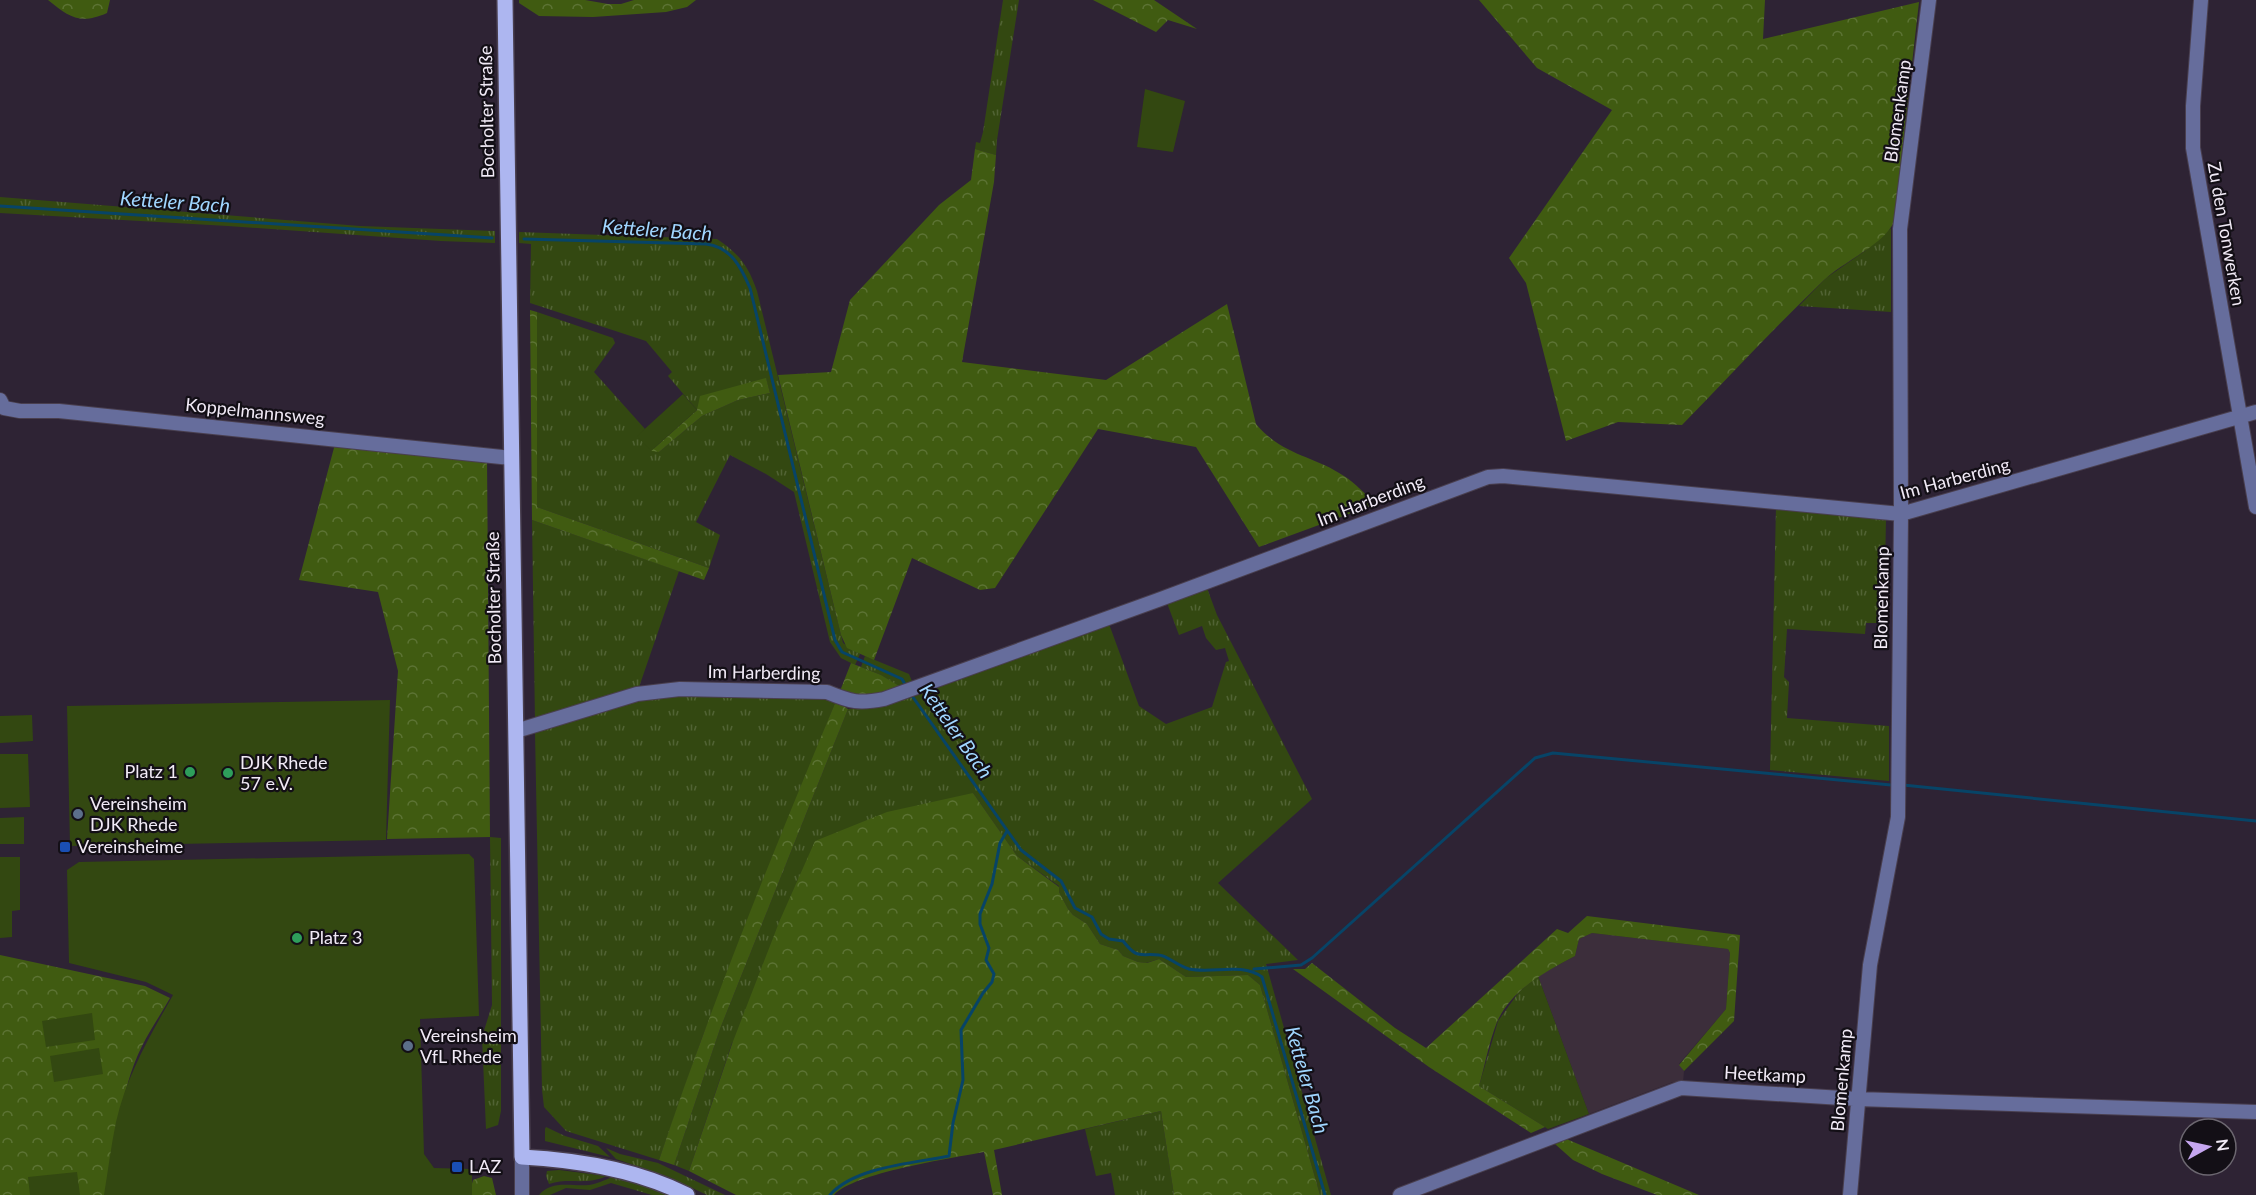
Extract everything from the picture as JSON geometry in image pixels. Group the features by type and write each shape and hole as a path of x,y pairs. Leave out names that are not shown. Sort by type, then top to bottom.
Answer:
{"main road":[{"name":"Bocholter Straße","path":"506,0 522,1157"},
{"path":"522,1157 573,1161 618,1170 664,1183 687,1195"}],"street":[{"name":"Blomenkamp","path":"1850,1195 1870,965 1898,817 1901,514 1900,229 1929,0"},
{"name":"Zu den Tonwerken","path":"2201,0 2193,106 2193,148 2256,507"},
{"name":"Koppelmannsweg","path":"0,400 4,408 20,411 59,411 511,458"},
{"name":"Im Harberding","path":"516,731 637,694 680,689 827,692 846,700 864,703 902,692 1158,600 1488,477 1503,476 1901,514 2256,412"},
{"name":"Heetkamp","path":"1400,1195 1681,1088 1858,1099 2256,1112"},
{"name":"Bocholter Straße","path":"522,1157 522,1195"}],"shaded area":[{"path":"1592,933 1728,949 1730,953 1726,1009 1679,1064 1684,1071 1683,1083 1673,1082 1589,1114 1538,976 1575,956 1579,939"}],"green space":[{"path":"48,0 110,0 107,13 82,19 69,15"},
{"path":"519,0 585,0 621,4 634,0 696,0 687,7 666,12 593,17 539,16 519,3"},
{"path":"1003,0 1019,0 996,155 975,149 976,142 980,143 983,132"},
{"path":"1093,0 1154,0 1197,29 1168,20 1156,32"},
{"path":"1479,0 1765,0 1763,39 1919,2 1894,222 1881,238 1824,280 1682,425 1618,422 1566,441 1526,283 1509,258 1612,110 1537,68"},
{"path":"1145,89 1185,101 1173,152 1137,147"},
{"path":"975,149 996,155 994,182 962,362 1106,380 1227,304 1256,424 1277,443 1344,476 1376,504 1259,547 1196,447 1098,429 995,588 980,590 912,558 874,660 847,648 841,635 778,375 831,372 850,300 939,205 971,180"},
{"path":"0,197 360,226 495,231 495,243 0,213"},
{"path":"1891,228 1891,312 1799,306 1826,278 1865,251"},
{"path":"519,232 717,239 742,261 757,291 843,643 860,654 855,665 841,658 830,642 794,492 730,455 696,522 720,535 709,568 537,507 537,312 613,338 615,343 594,372 645,429 638,436 659,452 702,416 738,400 770,393 766,379 697,410 668,376 672,372 646,341 530,303 531,244 519,243"},
{"path":"530,310 537,312 537,507 709,568 704,580 532,520"},
{"path":"766,378 770,393 738,400 702,416 659,452 651,451 697,410 700,396"},
{"path":"683,394 697,410 651,451 637,436"},
{"path":"335,444 487,458 490,837 387,839 398,671 378,592 299,580"},
{"path":"1776,507 1886,518 1884,623 1866,623 1865,634 1787,629 1784,677 1789,682 1787,718 1889,726 1889,781 1770,770"},
{"path":"532,520 679,571 638,690 535,722"},
{"path":"1207,588 1217,615 1312,799 1218,883 1298,960 1266,964 1331,1195 1320,1195 1260,985 1248,975 1186,977 1159,959 1146,963 1138,962 1123,956 1118,950 1100,944 1087,924 1068,909 1059,892 1059,886 1017,856 973,793 732,1043 689,1171 674,1165 720,1029 848,709 874,708 913,697 1109,624 1139,706 1166,724 1212,707 1226,662 1229,661 1225,648 1216,650 1206,638 1202,626 1179,635 1167,603"},
{"path":"865,656 909,674 913,684 901,688 881,675 861,667"},
{"path":"851,663 881,675 899,686 871,696 840,691"},
{"path":"670,693 827,698 836,701 702,1038 659,1160 566,1131 544,1107 535,732 615,705"},
{"name":"DJK Rhede 57 e.V.","path":"390,700 386,840 70,846 67,706"},
{"path":"836,701 848,709 720,1029 674,1165 659,1160 743,929"},
{"path":"32,715 33,741 0,743 0,716"},
{"path":"0,754 28,754 30,807 0,808"},
{"path":"973,793 1017,856 1059,887 1059,892 1068,909 1087,924 1100,944 1118,950 1123,956 1138,962 1147,963 1159,959 1186,977 1248,975 1260,985 1320,1195 1174,1195 1161,1111 994,1150 1002,1195 993,1195 984,1152 881,1173 845,1187 834,1195 736,1195 689,1171 732,1044 780,920 815,841 887,812"},
{"path":"24,817 24,844 0,844 0,818"},
{"path":"490,837 501,838 501,1111 498,1125 486,1129 482,1037 492,1005"},
{"path":"469,854 474,859 479,1016 420,1019 424,1154 434,1168 472,1169 472,1195 104,1195 116,1122 126,1088 140,1056 173,995 146,982 69,963 67,870 79,862"},
{"path":"0,857 20,857 20,910 12,911 12,937 0,938"},
{"path":"1587,916 1740,935 1734,1021 1684,1071 1679,1065 1726,1009 1730,953 1728,949 1592,933 1579,939 1575,956 1530,983 1503,1010 1494,1030 1479,1086 1545,1127 1531,1133 1429,1067 1293,969 1305,969 1312,963 1395,1028 1426,1048 1557,929 1568,933"},
{"path":"0,955 145,986 170,998 142,1046 128,1082 120,1119 111,1195 0,1195"},
{"path":"1538,976 1589,1114 1548,1129 1479,1086 1498,1021 1519,992"},
{"path":"92,1013 95,1040 46,1047 42,1021"},
{"path":"99,1048 103,1074 54,1082 50,1056"},
{"path":"1161,1111 1174,1195 1115,1195 1111,1173 1096,1176 1085,1129"},
{"path":"546,1127 565,1136 598,1146 610,1157 545,1141"},
{"path":"1564,1138 1699,1195 1657,1195 1602,1174 1573,1160 1555,1144"},
{"path":"606,1148 620,1154 658,1163 725,1195 707,1195 669,1177 616,1159"},
{"path":"559,1170 607,1176 592,1180 549,1184 547,1171"},
{"path":"77,1172 80,1195 30,1195 28,1177"},
{"path":"484,1176 492,1178 496,1195 469,1195 473,1180"},
{"path":"612,1177 637,1183 669,1195 652,1195 611,1183 590,1190 566,1188 550,1195 539,1195 556,1185 589,1185"}],"waterway":[{"name":"Ketteler Bach","path":"0,206 492,238"},
{"name":"Ketteler Bach","path":"524,239 706,244 722,249 734,259 750,288 835,640 842,652 902,679 907,688"},
{"name":"Ketteler Bach","path":"910,693 1021,850 1061,881 1075,908 1092,917 1101,934 1109,939 1123,941 1136,953 1162,955 1189,969 1236,969 1262,977 1325,1195"},
{"path":"1254,969 1301,965 1312,958 1535,758 1553,753 1891,785"},
{"path":"1903,785 2256,821"},
{"path":"830,1195 854,1178 869,1172 949,1156 953,1123 963,1080 961,1030 992,982 994,974 986,960 989,948 980,924 980,914 992,884 1000,843 1007,831"}],"place":[{"name":"Platz 1","path":"190,772"},
{"name":"DJK Rhede 57 e.V.","path":"228,773"},
{"name":"Vereinsheim DJK Rhede","path":"78,814"},
{"name":"Vereinsheime","path":"65,847"},
{"name":"Platz 3","path":"297,938"},
{"name":"Vereinsheim VfL Rhede","path":"408,1046"},
{"name":"LAZ","path":"457,1167"}]}
